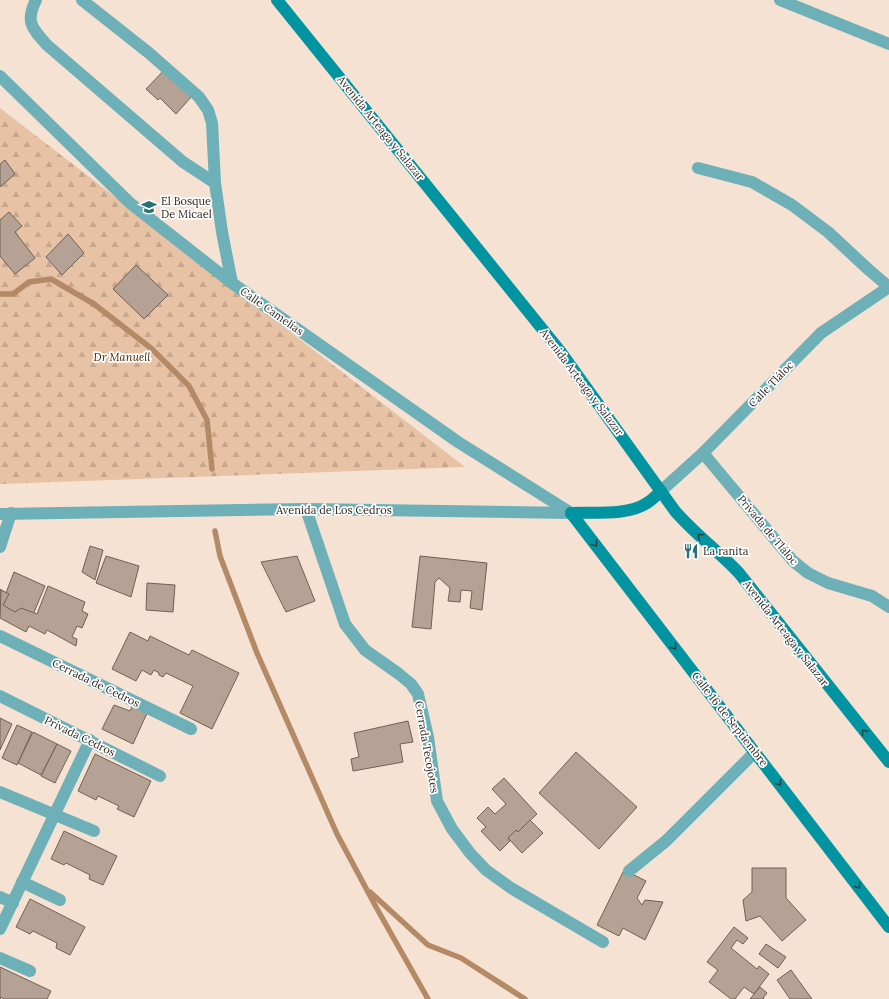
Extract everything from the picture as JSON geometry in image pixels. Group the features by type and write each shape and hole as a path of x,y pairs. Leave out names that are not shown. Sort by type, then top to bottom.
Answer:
{"street":[{"path":"36,0 32,8 30,22 36,33 46,45 183,162 215,183"},
{"path":"82,0 149,53 199,97 208,110 212,123 215,183 222,232 232,283"},
{"name":"Avenida Arteaga y Salazar","path":"277,0 560,351 683,520 724,557 739,573 889,762"},
{"path":"780,0 889,44"},
{"name":"Calle Camelias","path":"0,76 130,203 232,283 458,442 571,513"},
{"path":"698,168 752,182 792,205 828,232 889,287"},
{"name":"Calle Tláloc","path":"661,491 703,453 821,333 889,287"},
{"name":"Privada de Tláloc","path":"703,453 793,562 808,574 828,583 872,596 889,607"},
{"name":"Avenida de Los Cedros","path":"6,514 306,509 571,513 618,512 633,510 647,503 661,491"},
{"name":"Cerrada Tecojotes","path":"306,509 345,624 366,650 411,684 418,694 428,737 437,801 452,829 486,870 511,888 603,942"},
{"name":"Calle 16 de Septiembre","path":"571,513 889,927"},
{"path":"0,547 6,514"},
{"name":"Cerrada de Cedros","path":"0,636 192,729"},
{"name":"Privada Cedros","path":"0,696 160,776"},
{"path":"0,929 90,740"},
{"path":"629,870 666,841 755,752"},
{"path":"0,792 94,831"},
{"path":"22,882 60,900"},
{"path":"0,897 13,902"},
{"path":"0,958 30,971"}],"green space":[{"name":"Dr Manuell","path":"0,108 465,467 0,484"}],"building":[{"path":"168,66 192,96 176,114 160,98 158,100 146,89"},
{"path":"5,160 15,174 0,187 0,164"},
{"path":"9,212 22,226 15,232 35,258 15,274 0,256 0,220"},
{"path":"68,234 84,253 62,275 46,257"},
{"path":"136,265 168,295 144,319 113,289"},
{"path":"90,546 103,550 95,580 82,572"},
{"path":"106,556 139,566 131,597 96,583"},
{"path":"297,556 315,601 286,612 261,562"},
{"path":"420,556 487,563 482,610 470,608 472,591 461,590 460,602 448,601 450,588 439,578 435,582 431,629 412,627"},
{"path":"14,572 45,586 27,629 0,616 0,589 6,593"},
{"path":"147,583 175,585 173,612 146,610"},
{"path":"48,586 85,602 82,611 88,614 82,628 77,626 72,637 77,639 76,646 47,630 45,634 29,626 26,632 0,618 1,590 9,594 3,605 15,612 21,608 37,614"},
{"path":"130,632 148,641 150,636 189,655 192,650 239,673 212,729 180,713 193,686 166,673 163,677 154,670 151,675 142,670 136,681 112,669"},
{"path":"114,705 130,711 133,705 148,711 133,744 102,729"},
{"path":"0,718 12,724 0,750"},
{"path":"408,721 413,742 400,744 403,762 353,771 351,759 359,757 354,733"},
{"path":"17,725 32,732 17,765 2,758"},
{"path":"33,732 57,744 41,775 18,763"},
{"path":"57,744 71,751 55,783 41,776"},
{"path":"576,752 637,807 599,849 539,793"},
{"path":"95,754 151,781 134,817 117,809 119,806 98,796 96,800 78,791"},
{"path":"504,778 537,814 518,832 516,830 508,838 510,841 500,851 481,831 486,827 477,818 488,807 495,814 506,804 492,789"},
{"path":"530,820 543,833 522,853 508,838 516,830 518,832"},
{"path":"64,831 117,856 103,885 89,879 90,875 66,863 64,865 51,859"},
{"path":"752,868 786,868 786,898 806,920 782,941 760,916 746,921 743,900 752,892"},
{"path":"624,870 646,881 637,898 642,905 645,900 663,902 645,940 623,928 619,936 597,925"},
{"path":"30,899 85,927 70,955 56,948 57,943 33,931 30,934 16,927"},
{"path":"734,927 748,938 743,944 737,940 731,948 757,969 759,966 769,974 754,994 744,987 735,999 731,999 709,982 718,970 707,962"},
{"path":"766,944 786,957 778,968 759,954"},
{"path":"0,967 51,991 47,999 4,999 1,997 0,999"},
{"path":"791,970 812,999 790,999 777,980"},
{"path":"760,987 767,993 763,998 764,999 750,999"}],"waterway":[{"path":"0,294 13,294 29,282 51,279 94,304 152,349 189,386 207,420 212,469"},
{"path":"215,531 220,556 257,653 337,834 428,999"},
{"path":"370,892 428,945 461,958 525,999"}],"place":[{"name":"El Bosque De Micael","path":"149,207"},
{"name":"La ranita","path":"691,551"}]}
